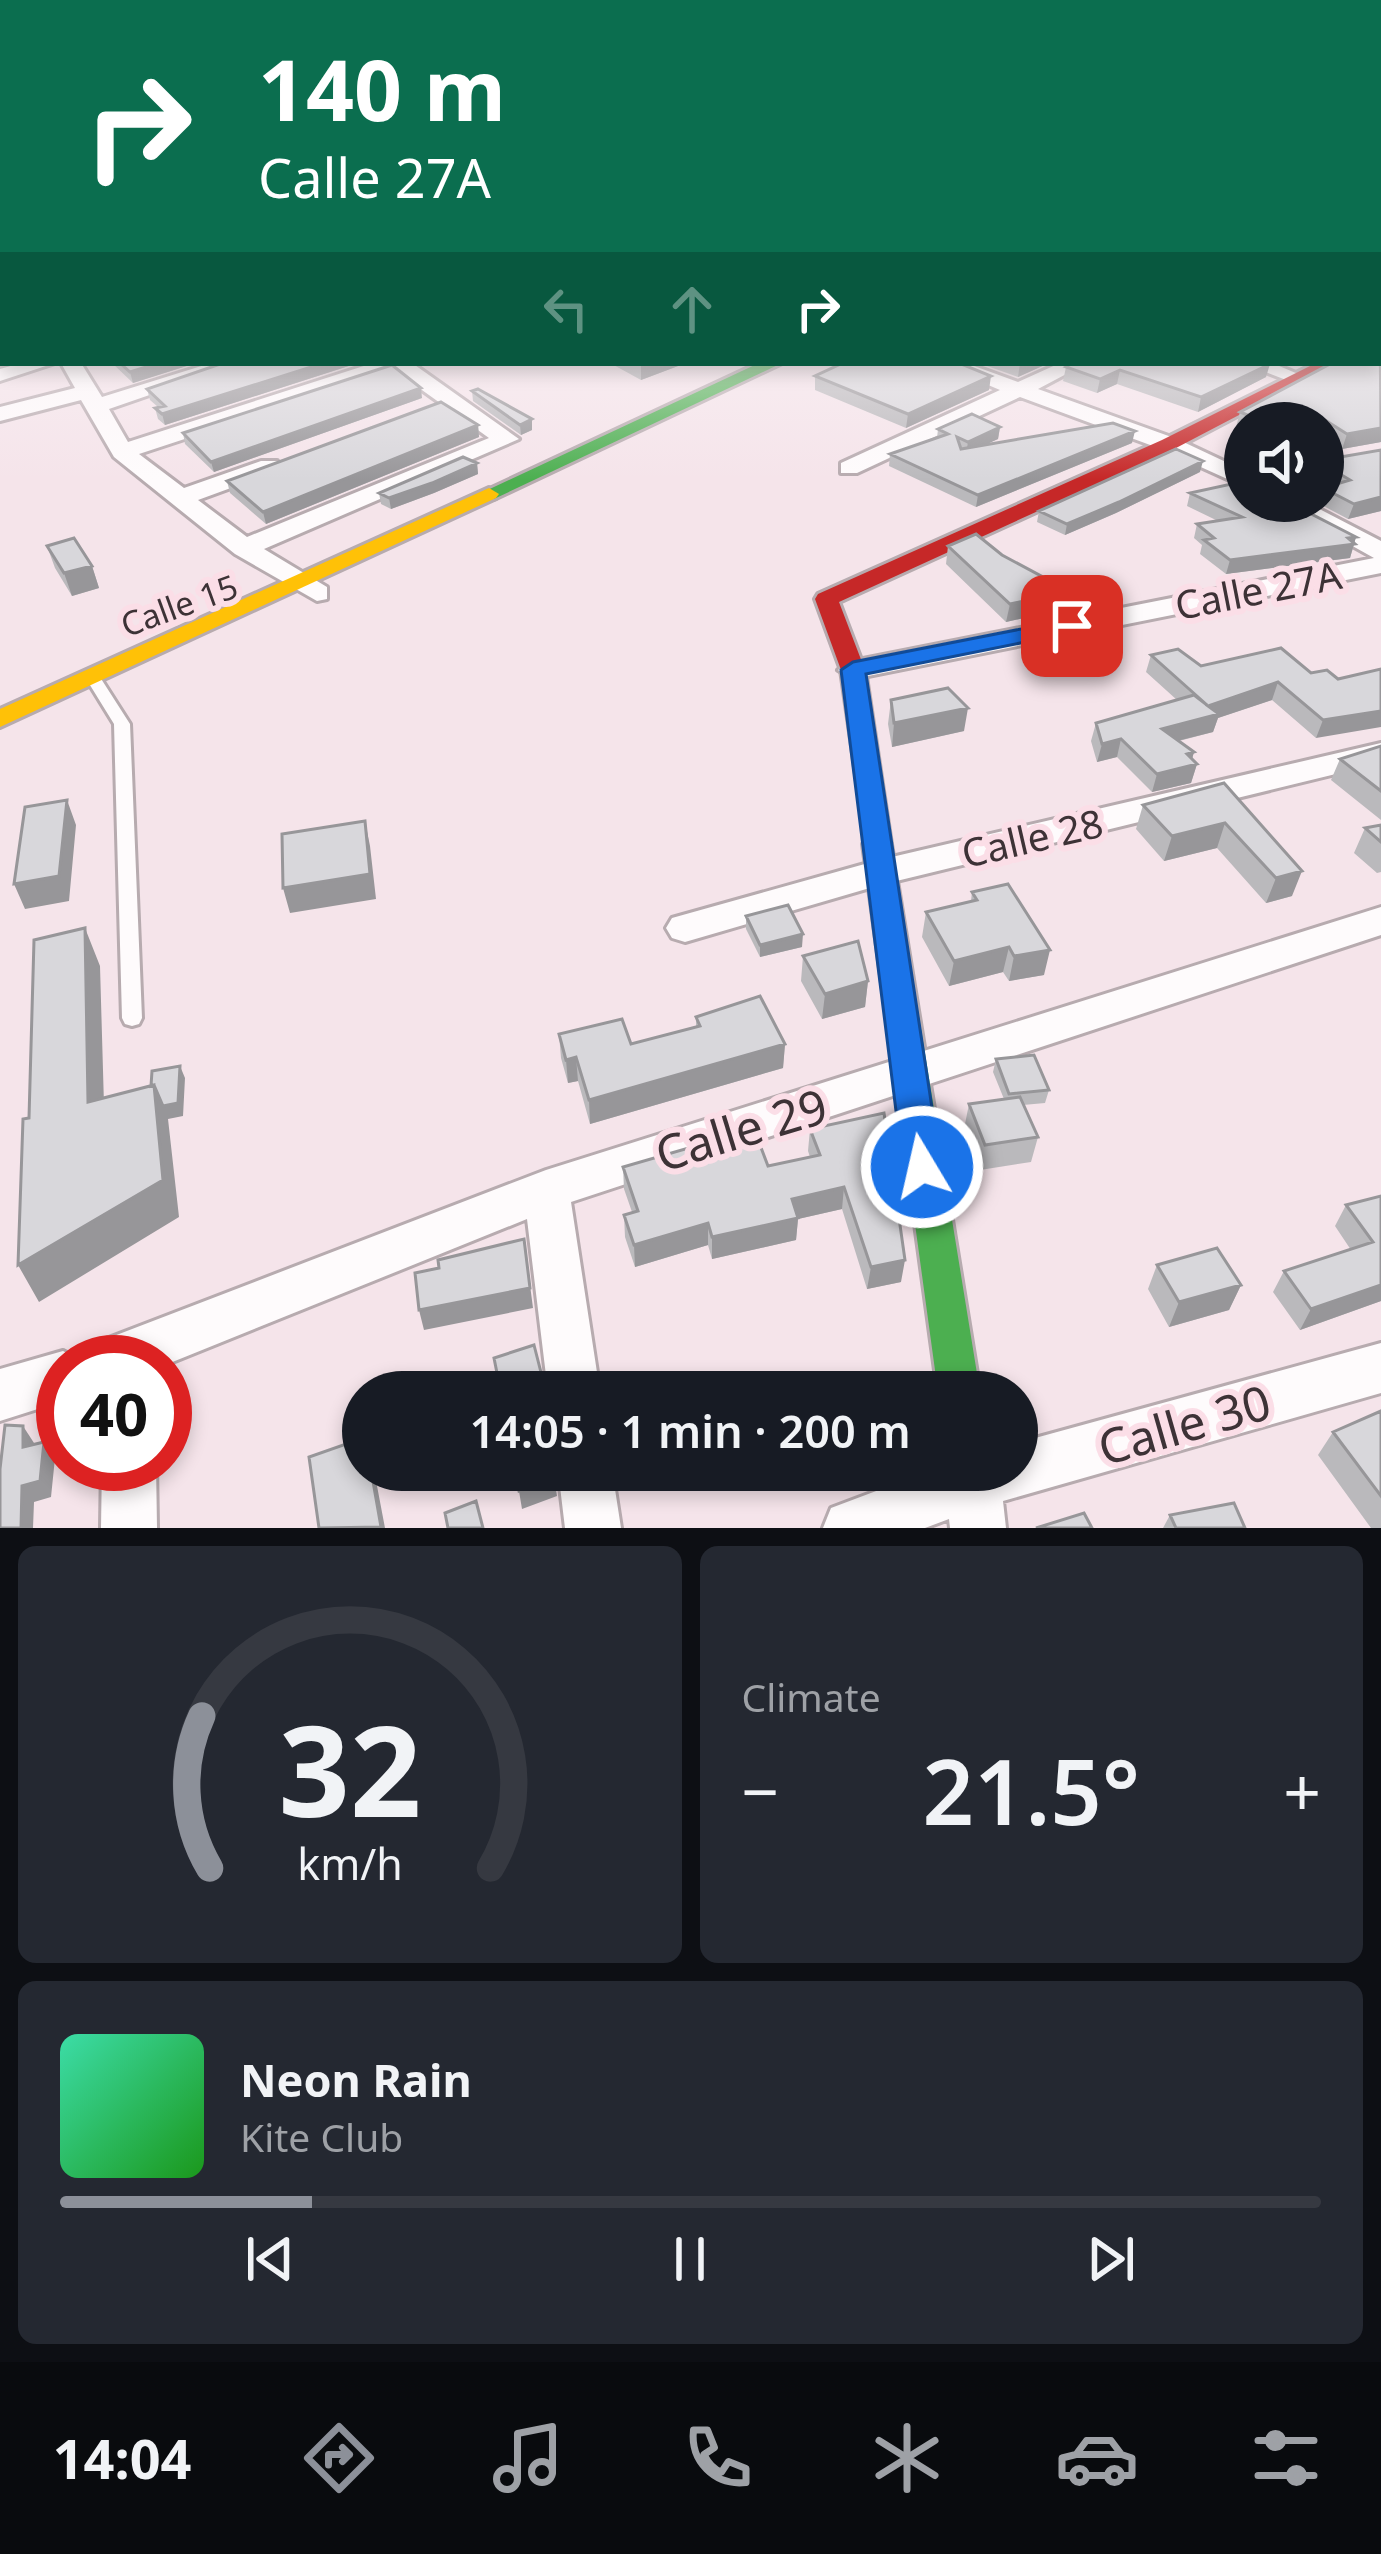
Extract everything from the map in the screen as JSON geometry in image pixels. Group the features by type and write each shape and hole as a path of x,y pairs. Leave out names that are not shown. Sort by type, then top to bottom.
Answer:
{"main road":[{"name":"Calle 15","path":"307,586 767,366"},
{"name":"Calle 15","path":"0,719 803,366"},
{"path":"956,1371 908,1077 853,670 826,611 826,599 841,588 1169,444 1324,366"}],"street":[{"path":"0,375 31,366"},
{"path":"77,366 90,399 122,452 244,548 307,586"},
{"path":"0,413 90,399 220,366"},
{"path":"122,452 388,366"},
{"path":"244,548 507,439 437,404 400,366"},
{"path":"955,366 1169,444 1224,470"},
{"path":"849,469 1071,366"},
{"path":"1261,366 1300,379"},
{"path":"180,498 292,457"},
{"path":"1318,522 1380,563"},
{"name":"Calle 27A","path":"853,670 1380,563"},
{"name":"Calle 28","path":"685,928 879,873 1381,753"},
{"name":"Calle 29","path":"186,1335 546,1190 1381,921"},
{"path":"546,1190 571,1371"},
{"name":"Calle 30","path":"851,1528 1381,1368"},
{"path":"0,1395 36,1384"},
{"path":"129,1491 129,1528"},
{"path":"588,1491 593,1528"}],"lane":[{"path":"101,673 122,724 132,1018"}],"building":[{"path":"214,366 314,366 162,414 155,408 165,406 147,389"},
{"path":"389,366 421,388 211,462 183,433"},
{"path":"837,366 966,366 991,376 908,414 815,376"},
{"path":"1266,366 1201,397 1120,370 1100,379 1066,367"},
{"path":"1326,366 1380,366 1381,428 1347,434 1344,402 1259,402"},
{"path":"478,389 532,419 520,425 472,391"},
{"path":"441,402 478,425 263,512 227,481"},
{"path":"972,414 1000,427 968,442 957,437 961,449 1113,423 1135,431 978,495 890,454 948,434 938,429"},
{"path":"1176,449 1203,461 1067,524 1039,511"},
{"path":"1381,450 1381,497 1354,504 1344,499 1344,482 1350,480 1344,476 1344,456"},
{"path":"463,457 477,463 389,498 379,493"},
{"path":"1224,486 1224,509 1190,493"},
{"path":"1224,520 1327,522 1356,537 1348,538 1355,544 1230,560 1204,540 1214,538 1197,524"},
{"path":"976,534 1002,555 1069,591 1010,604 948,546"},
{"path":"74,538 92,566 64,573 47,546"},
{"path":"1281,648 1311,673 1327,670 1338,679 1381,669 1381,711 1323,720 1278,682 1208,706 1219,714 1162,729 1194,752 1187,754 1197,764 1157,774 1121,739 1102,744 1096,723 1194,695 1207,705 1151,655 1178,649 1201,666"},
{"path":"948,688 968,708 894,723 891,700"},
{"path":"1381,746 1381,791 1340,759"},
{"path":"1224,783 1302,871 1276,878 1225,823 1172,836 1143,805"},
{"path":"67,800 59,876 14,884 25,807"},
{"path":"365,821 370,874 283,888 282,834"},
{"path":"1381,825 1381,842 1365,828"},
{"path":"1008,884 1050,950 1014,956 1009,947 954,961 926,912 977,900 972,892"},
{"path":"788,905 803,934 760,945 746,916"},
{"path":"85,928 88,1102 154,1085 163,1180 18,1265 23,1119 29,1118 34,940"},
{"path":"858,941 868,981 825,994 803,956"},
{"path":"760,996 785,1044 589,1100 576,1057 566,1060 559,1034 622,1019 631,1044 700,1026 696,1017"},
{"path":"1034,1055 1049,1090 1009,1094 996,1059"},
{"path":"180,1066 178,1103 163,1106 151,1086 152,1071"},
{"path":"1020,1097 1038,1137 985,1145 969,1104"},
{"path":"884,1113 905,1260 871,1267 844,1187 792,1199 798,1218 712,1237 708,1223 634,1245 624,1215 638,1211 623,1167 754,1129 768,1166 820,1155 810,1129"},
{"path":"1381,1196 1381,1285 1311,1309 1284,1271 1373,1242 1346,1205"},
{"path":"524,1239 530,1288 419,1310 415,1273 439,1268 438,1260"},
{"path":"1217,1248 1241,1285 1179,1302 1157,1265"},
{"path":"534,1345 541,1371 497,1371 494,1358"},
{"path":"1381,1411 1381,1496 1333,1432"},
{"path":"5,1425 23,1426 23,1447 36,1444 36,1482 22,1486 21,1528 0,1528"},
{"path":"342,1445 342,1491 375,1491 381,1527 319,1528 309,1457"},
{"path":"476,1501 483,1528 448,1528 445,1513"},
{"path":"1234,1503 1245,1528 1176,1528 1170,1515"},
{"path":"1084,1513 1092,1528 1036,1528"}],"traffic: fast":[{"path":"489,494 766,366"},
{"path":"877,844 956,1371"}],"traffic: slow":[{"path":"0,719 489,494"}],"traffic: jam":[{"path":"877,844 853,670 826,599 1169,444 1323,366"}],"route":[{"path":"922,1167 853,670 1072,626"}]}
